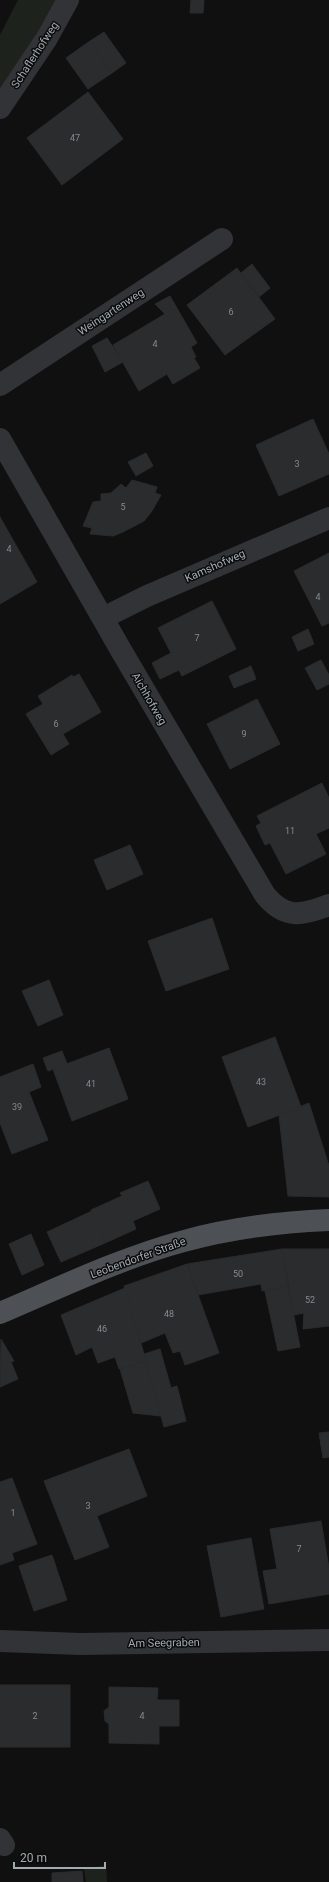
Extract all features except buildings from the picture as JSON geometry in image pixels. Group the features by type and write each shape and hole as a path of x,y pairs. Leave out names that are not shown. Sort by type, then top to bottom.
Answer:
{"main road":[{"name":"Leobendorfer Straße","path":"0,1313 119,1262 185,1240 258,1227 329,1220"}],"street":[{"name":"Schaflerhofweg","path":"0,108 47,38 68,0"},
{"name":"Weingartenweg","path":"0,385 222,239"},
{"name":"Aichhofweg","path":"0,439 254,880 274,905 284,912 298,914 315,911 329,905"},
{"name":"Kamshofweg","path":"103,618 147,596 329,518"},
{"name":"Am Seegraben","path":"0,1641 88,1644 329,1640"}],"shaded area":[{"path":"18,0 56,0 43,26 0,92 0,35"},
{"path":"106,1865 107,1882 86,1882 84,1869"}]}
